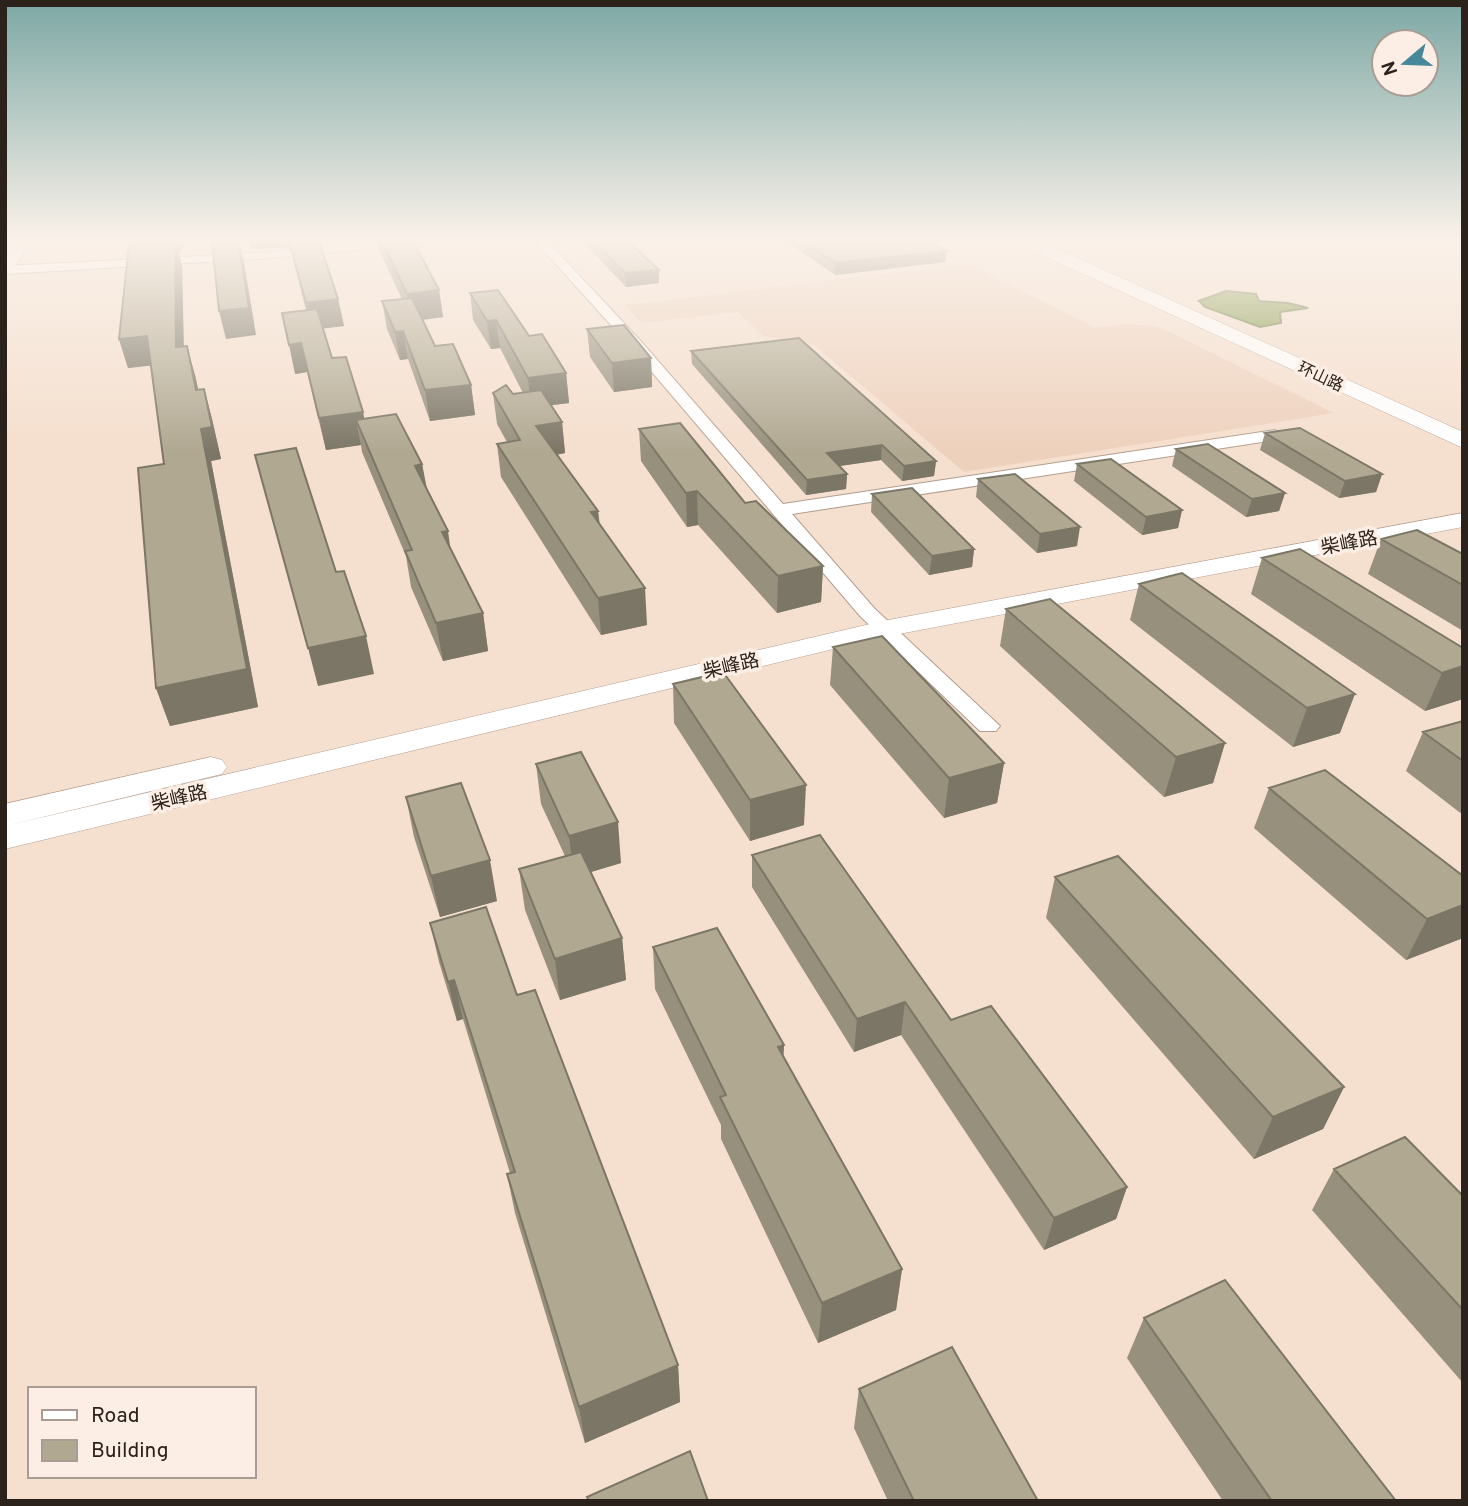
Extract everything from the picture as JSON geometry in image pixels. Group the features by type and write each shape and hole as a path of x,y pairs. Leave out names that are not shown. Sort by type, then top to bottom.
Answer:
{"main road":[{"name":"环山路","path":"1180,311 1463,441"}],"street":[{"path":"606,311 875,620 988,726"},
{"path":"779,510 1275,435"},
{"name":"柴峰路","path":"5,815 875,620 1463,506"},
{"name":"柴峰路","path":"5,838 875,620 1463,520"}],"shaded area":[{"path":"631,311 1063,311 1096,328 1122,324 1157,326 1334,413 964,472 813,344 763,336 738,312 641,323"},
{"path":"1217,311 1285,311 1280,312 1281,323 1260,327"}],"building":[{"path":"122,311 176,311 176,347 187,346 196,390 204,389 212,427 201,429 247,669 156,688 138,468 164,464 147,336 119,339"},
{"path":"318,311 332,358 346,357 363,412 319,418 301,343 289,345 282,313"},
{"path":"386,311 418,311 435,346 453,344 471,385 425,390 403,331 395,332"},
{"path":"481,311 512,311 529,336 542,334 566,373 528,378 496,320 487,321"},
{"path":"624,325 651,358 612,363 587,329"},
{"path":"799,338 936,461 904,466 882,445 827,453 847,474 807,480 691,351"},
{"path":"506,385 513,394 541,390 562,422 536,426 598,511 591,512 645,588 598,598 497,444 520,440 493,393"},
{"path":"396,414 422,464 415,466 448,531 442,532 483,613 436,623 405,551 412,550 356,420"},
{"path":"680,423 745,503 756,501 823,566 778,576 697,491 686,493 639,429"},
{"path":"1300,428 1382,474 1345,481 1265,433"},
{"path":"1208,444 1285,493 1252,499 1176,449"},
{"path":"296,448 336,572 344,571 366,636 308,648 255,455"},
{"path":"1111,459 1182,510 1146,517 1077,464"},
{"path":"1015,474 1080,527 1040,534 978,479"},
{"path":"912,488 974,549 932,556 872,494"},
{"path":"1417,530 1463,554 1463,585 1381,539"},
{"path":"1300,549 1463,648 1463,666 1442,673 1262,558"},
{"path":"1182,573 1355,694 1307,708 1139,584"},
{"path":"1050,599 1225,743 1176,757 1006,609"},
{"path":"882,636 1004,763 949,778 833,647"},
{"path":"723,672 806,785 750,800 673,684"},
{"path":"1463,721 1463,761 1423,732"},
{"path":"581,752 618,822 569,836 536,764"},
{"path":"1325,770 1463,876 1463,905 1427,919 1269,788"},
{"path":"461,783 490,860 431,876 406,797"},
{"path":"820,835 951,1020 991,1006 1127,1187 1054,1218 905,1002 857,1019 752,855"},
{"path":"581,852 622,938 555,959 519,869"},
{"path":"1118,856 1344,1087 1273,1117 1055,877"},
{"path":"486,907 517,995 535,990 678,1365 579,1407 507,1174 515,1172 454,980 448,982 430,923"},
{"path":"717,928 784,1045 778,1047 902,1269 822,1303 720,1097 726,1095 653,947"},
{"path":"1405,1137 1463,1196 1463,1310 1334,1169"},
{"path":"1225,1280 1396,1501 1272,1501 1144,1318"},
{"path":"952,1347 1038,1501 914,1501 859,1389"},
{"path":"690,1451 708,1501 589,1501 587,1497"}]}
